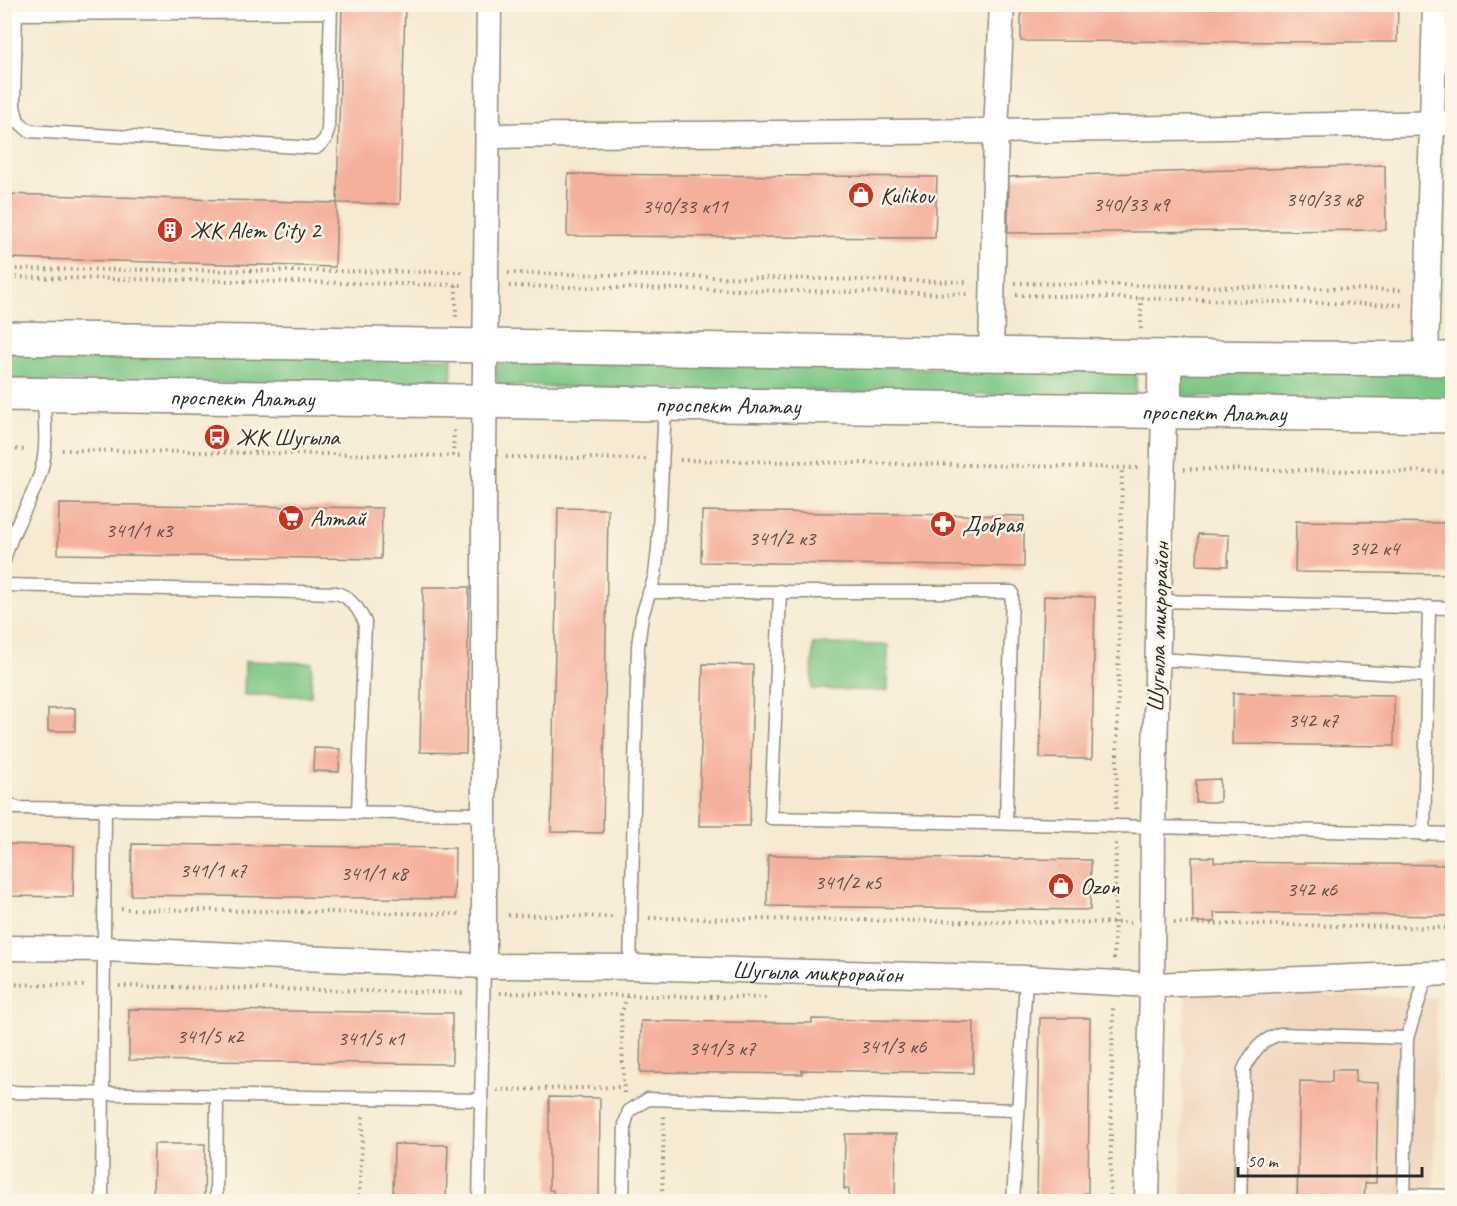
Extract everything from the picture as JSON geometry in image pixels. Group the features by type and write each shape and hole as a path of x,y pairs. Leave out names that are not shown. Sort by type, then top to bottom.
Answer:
{"main road":[{"path":"4,338 992,354 1153,347 1439,359"},
{"path":"1153,347 1164,413"},
{"name":"проспект Алатау","path":"4,394 665,402 1164,413 1452,416"}],"street":[{"path":"484,966 482,814 484,401 489,4"},
{"path":"992,354 991,288 1002,4"},
{"path":"1435,4 1442,123 1429,298 1439,359"},
{"path":"488,136 1442,123"},
{"name":"Шугыла микрорайон","path":"1152,994 1153,828 1164,413"},
{"name":"Шугыла микрорайон","path":"4,948 103,949 484,966 630,967 1026,978 1152,994 1428,972 1452,973"},
{"path":"1147,1202 1152,994"}],"lane":[{"path":"331,8 328,130 325,140 316,148 29,131 18,121 14,107 16,9 331,8"},
{"path":"4,561 9,540 37,483 43,464 44,395"},
{"path":"630,967 638,646 649,592 655,575 658,549 665,402"},
{"path":"4,585 337,593 346,597 365,622 358,813"},
{"path":"780,591 771,818 1452,834"},
{"path":"649,592 1012,592 1006,822"},
{"path":"1159,601 1452,608"},
{"path":"1424,835 1429,607"},
{"path":"1158,659 1428,675"},
{"path":"4,801 16,808 482,814"},
{"path":"102,1202 105,809"},
{"path":"479,1202 484,966"},
{"path":"1428,972 1407,1038 1404,1198 1452,1196"},
{"path":"1013,1202 1026,978"},
{"path":"1240,1202 1244,1069 1252,1052 1266,1038 1280,1034 1407,1038"},
{"path":"4,1092 363,1098 480,1095"},
{"path":"216,1202 217,1095"},
{"path":"623,1202 625,1124 629,1112 648,1099 1018,1110"}],"path":[{"path":"4,269 1429,298"},
{"path":"4,277 456,285 486,279 991,288 1141,297 1429,298"},
{"path":"456,285 456,319"},
{"path":"1141,297 1153,347"},
{"path":"453,456 454,425"},
{"path":"4,449 1452,472"},
{"path":"104,908 630,918 1152,922 1452,928"},
{"path":"629,1112 622,1087 621,1015 627,995 630,967"},
{"path":"4,984 779,998"},
{"path":"1113,1002 1152,994"},
{"path":"480,1095 622,1087"},
{"path":"359,1202 363,1098"},
{"path":"662,1202 664,1100"}],"shaded area":[{"path":"1185,993 1436,997 1434,1201 1181,1202"}],"green space":[{"path":"5,351 452,358 451,386 5,380"},
{"path":"500,362 1136,371 1136,398 500,386 497,383 496,366"},
{"path":"1182,372 1452,372 1452,401 1181,397 1175,381"},
{"path":"813,644 888,645 887,691 812,689"},
{"path":"245,661 312,663 311,696 244,695"}],"building":[{"name":"ЖК Alem City 2","path":"342,4 405,4 400,204 337,203"},
{"path":"1021,4 1398,4 1397,42 1021,41"},
{"path":"1385,165 1386,230 1008,233 1009,177"},
{"path":"568,174 937,177 935,238 567,236"},
{"name":"ЖК Alem City 2","path":"4,194 337,203 335,267 4,258"},
{"path":"59,504 382,508 381,559 58,554"},
{"path":"558,508 608,509 603,833 551,832"},
{"path":"702,511 1024,516 1024,567 701,562"},
{"path":"1296,521 1452,523 1452,574 1295,572"},
{"path":"1198,534 1229,535 1228,566 1197,565"},
{"path":"423,587 469,587 466,753 420,752"},
{"path":"1044,596 1095,597 1092,759 1040,758"},
{"path":"703,664 753,665 750,826 699,826"},
{"path":"1233,693 1394,695 1394,746 1232,744"},
{"path":"75,708 75,731 48,731 48,709"},
{"path":"314,748 340,749 339,772 313,771"},
{"path":"1220,779 1220,802 1196,802 1196,780"},
{"path":"4,844 74,846 73,897 4,896"},
{"path":"132,844 455,848 454,899 131,895"},
{"path":"768,855 1091,860 1090,910 767,906"},
{"path":"1192,857 1214,857 1214,862 1452,865 1452,912 1449,912 1449,916 1214,913 1215,922 1193,922"},
{"path":"129,1009 452,1013 452,1064 129,1060"},
{"path":"1040,1018 1090,1018 1088,1193 1084,1193 1084,1202 1037,1202"},
{"path":"812,1019 974,1022 973,1073 802,1070 802,1074 640,1072 641,1021 812,1023"},
{"path":"1332,1070 1356,1070 1355,1082 1378,1083 1376,1183 1365,1183 1364,1202 1297,1202 1300,1081 1332,1082"},
{"path":"549,1097 600,1098 599,1202 553,1202 553,1190 549,1190"},
{"path":"845,1134 896,1134 895,1202 849,1202 849,1189 844,1189"},
{"path":"154,1144 205,1144 204,1202 153,1202"},
{"path":"394,1144 448,1145 446,1202 393,1202"}],"place":[{"name":"Kulikov","path":"861,195"},
{"name":"ЖК Alem City 2","path":"170,230"},
{"name":"ЖК Шугыла","path":"217,437"},
{"name":"Алтай","path":"291,518"},
{"name":"Добрая","path":"943,524"},
{"name":"Ozon","path":"1061,886"}]}
